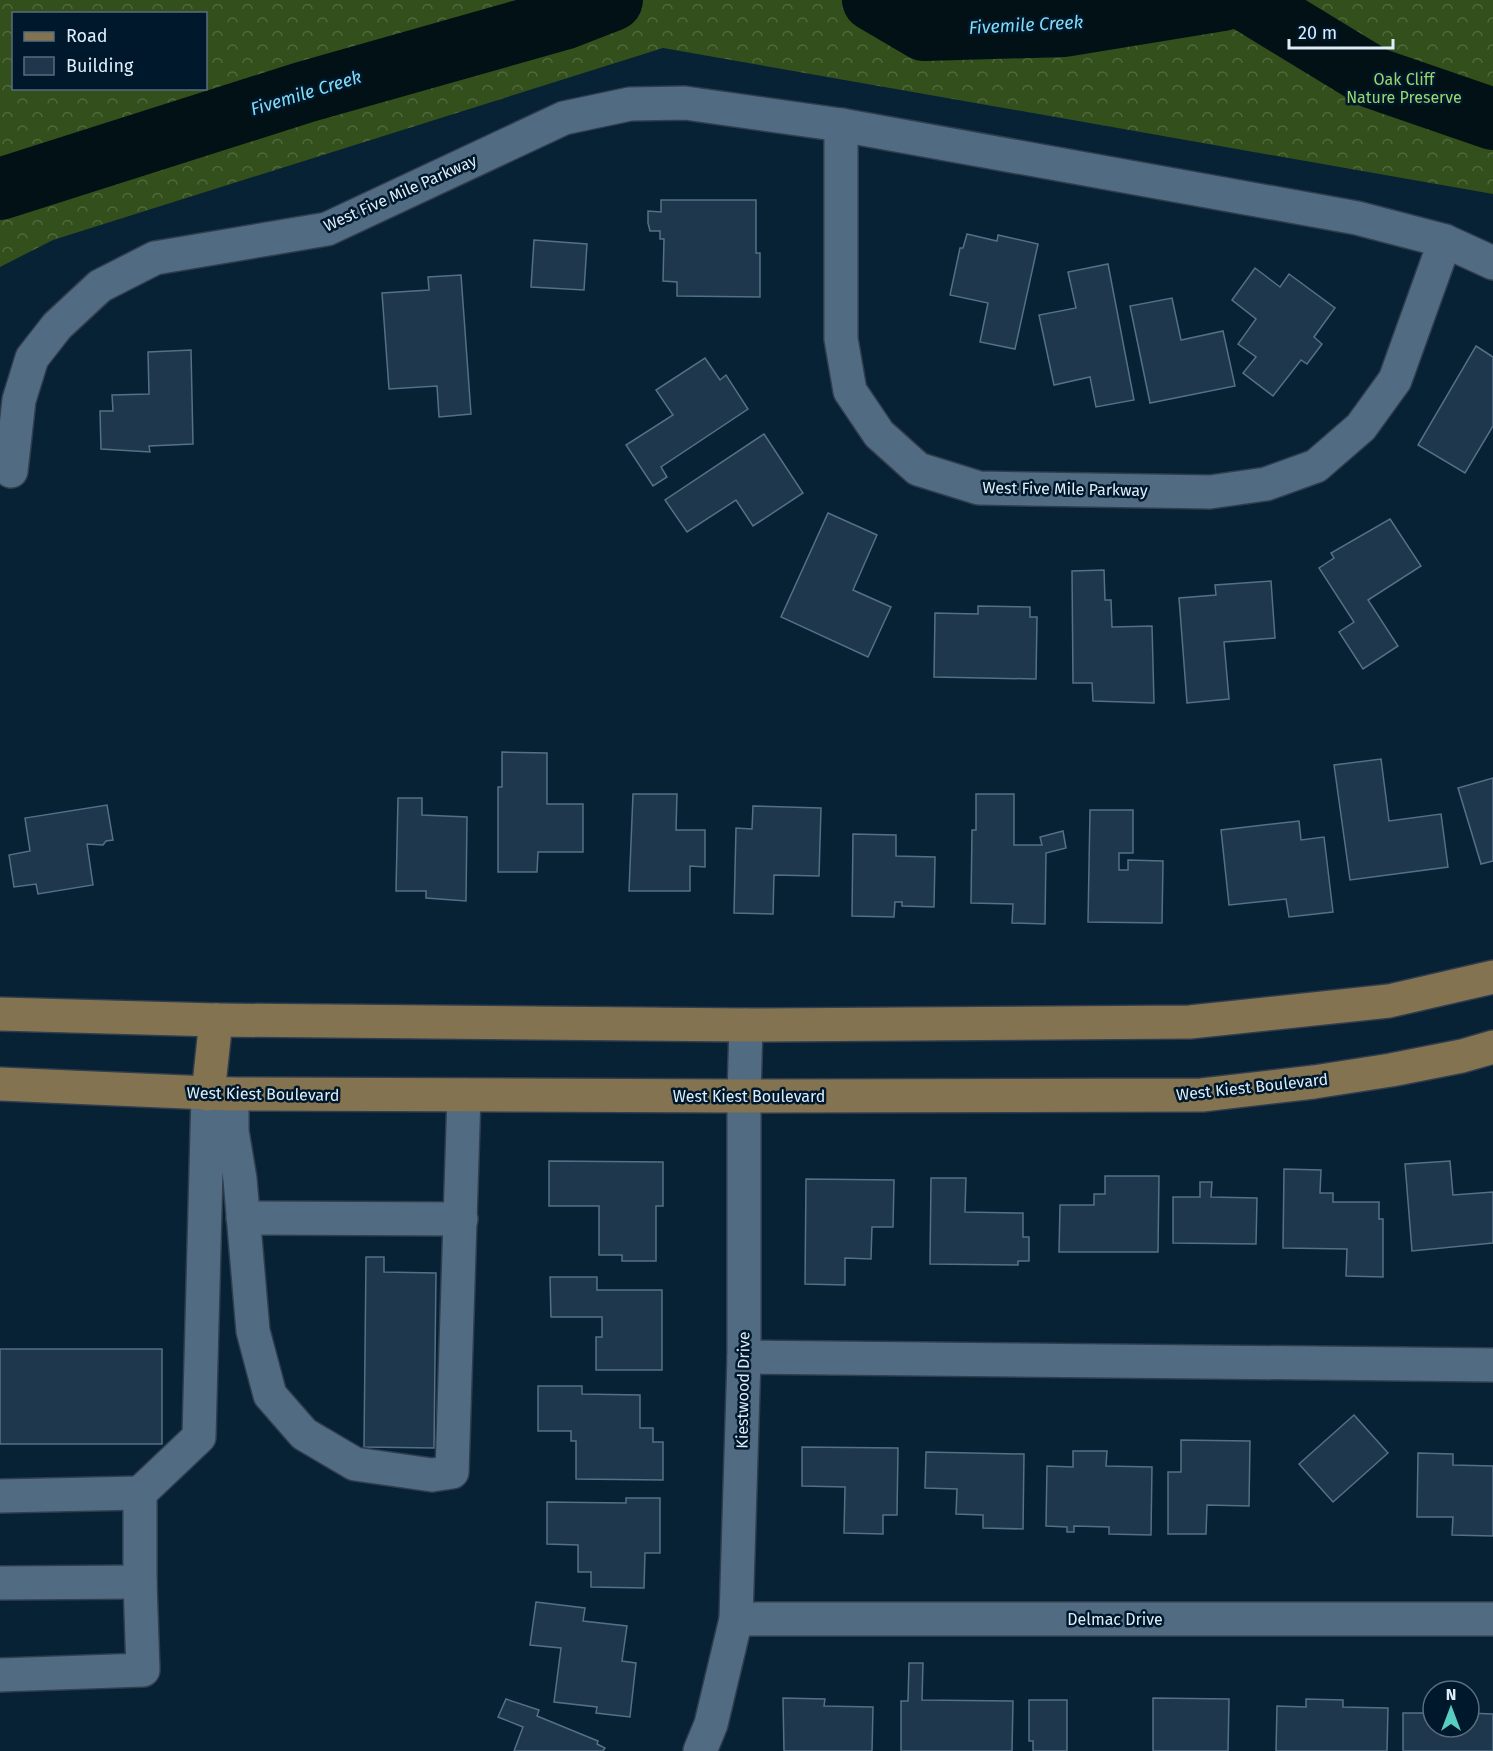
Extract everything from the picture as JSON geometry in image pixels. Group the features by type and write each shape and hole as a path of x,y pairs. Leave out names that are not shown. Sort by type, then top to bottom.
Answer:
{"main road":[{"path":"0,1014 216,1020 746,1025 1190,1022 1389,1001 1493,977"},
{"path":"216,1020 220,1094"},
{"name":"West Kiest Boulevard","path":"0,1084 220,1094 1202,1095 1391,1070 1462,1056 1493,1047"}],"street":[{"name":"West Five Mile Parkway","path":"10,471 19,400 32,358 57,326 100,285 155,258 327,229 564,118 630,104 684,103 840,125 1357,218 1445,241 1493,263"},
{"name":"West Five Mile Parkway","path":"840,125 841,339 850,391 879,434 918,469 979,488 1210,492 1266,484 1316,466 1361,428 1395,380 1445,241"},
{"name":"Kiestwood Drive","path":"700,1751 711,1724 736,1619 744,1358 746,1025"},
{"path":"220,1094 232,1131 240,1179 253,1331 270,1395 304,1434 355,1464 432,1475 452,1472 464,1095"},
{"path":"0,1496 140,1493 199,1437 220,1094"},
{"path":"243,1218 460,1220"},
{"path":"744,1358 1493,1365"},
{"path":"0,1675 143,1670 140,1493"},
{"path":"0,1584 140,1582"},
{"name":"Delmac Drive","path":"736,1619 1493,1619"}],"green space":[{"name":"Oak Cliff Nature Preserve","path":"0,0 1493,0 1493,194 663,48 53,240 0,267"}],"building":[{"path":"661,200 756,200 756,253 760,253 760,297 677,296 677,282 663,281 664,239 660,239 660,231 650,231 648,223 648,211 661,212"},
{"path":"967,234 997,241 998,235 1038,244 1015,349 980,342 988,303 950,295 960,248 963,248"},
{"path":"534,240 587,244 584,290 531,287"},
{"path":"1108,264 1134,400 1096,407 1090,377 1054,385 1039,315 1076,308 1068,272"},
{"path":"1255,268 1280,287 1289,274 1335,308 1314,337 1322,344 1307,364 1301,360 1273,396 1243,373 1256,357 1238,344 1256,319 1232,300"},
{"path":"461,275 471,414 439,417 437,386 389,389 382,293 429,290 428,277"},
{"path":"1172,298 1181,340 1223,331 1235,386 1150,403 1130,306"},
{"path":"1476,346 1493,357 1493,426 1465,473 1418,445"},
{"path":"191,350 193,444 149,446 150,452 101,449 100,411 113,411 112,395 149,394 148,352"},
{"path":"705,358 720,380 726,375 748,409 661,467 667,477 653,486 626,445 673,415 656,390"},
{"path":"764,434 803,493 753,526 736,500 687,532 665,500"},
{"path":"828,513 877,535 853,590 891,607 868,657 781,617"},
{"path":"1390,519 1421,566 1368,600 1398,646 1363,669 1339,632 1354,622 1319,568 1334,558 1331,553"},
{"path":"1104,570 1105,600 1111,600 1112,627 1152,626 1154,703 1093,701 1092,683 1073,683 1072,571"},
{"path":"1271,581 1275,638 1224,642 1229,699 1187,703 1179,598 1216,595 1215,585"},
{"path":"978,606 1030,607 1030,617 1037,617 1036,679 934,677 935,613 978,614"},
{"path":"502,752 547,753 547,804 583,804 583,852 538,852 537,872 498,872 498,787 502,787"},
{"path":"1381,759 1389,821 1441,814 1448,867 1350,880 1334,765"},
{"path":"1493,778 1493,861 1481,864 1458,788"},
{"path":"633,794 677,794 676,830 705,830 705,867 690,866 690,891 629,891"},
{"path":"976,794 1014,794 1014,845 1042,845 1040,837 1063,831 1066,848 1046,853 1045,924 1012,923 1013,904 971,903 972,830 976,830"},
{"path":"398,798 422,798 422,815 467,817 466,901 426,898 426,891 396,891"},
{"path":"107,805 113,840 106,841 103,845 87,844 93,885 38,894 36,884 14,887 9,855 30,851 25,818"},
{"path":"753,806 821,808 819,876 774,875 773,914 734,913 736,828 752,829"},
{"path":"1090,810 1133,810 1133,853 1119,853 1119,870 1128,870 1128,860 1163,861 1162,923 1088,922"},
{"path":"1299,821 1301,840 1324,837 1333,912 1289,917 1286,899 1229,905 1221,830"},
{"path":"853,834 896,835 896,856 935,857 934,907 902,906 902,902 895,902 894,917 852,916"},
{"path":"549,1161 663,1162 663,1206 656,1206 656,1261 622,1261 622,1255 599,1255 599,1206 549,1206"},
{"path":"1450,1161 1453,1195 1493,1192 1493,1243 1412,1251 1405,1164"},
{"path":"1284,1169 1321,1170 1320,1193 1333,1193 1333,1202 1379,1202 1379,1219 1383,1219 1383,1277 1346,1276 1347,1249 1283,1248"},
{"path":"1105,1176 1159,1176 1158,1252 1059,1252 1060,1205 1094,1205 1094,1194 1105,1194"},
{"path":"931,1178 966,1178 965,1212 1023,1213 1023,1237 1029,1237 1029,1261 1018,1261 1018,1265 930,1264"},
{"path":"806,1179 894,1180 893,1227 872,1227 871,1259 845,1258 845,1285 805,1284"},
{"path":"1200,1182 1212,1182 1211,1197 1257,1198 1256,1244 1173,1243 1173,1197 1200,1197"},
{"path":"366,1257 384,1257 384,1272 436,1273 434,1448 364,1447"},
{"path":"550,1277 597,1277 597,1290 662,1290 662,1370 596,1370 596,1337 602,1337 602,1317 551,1317"},
{"path":"0,1349 162,1349 162,1444 0,1444"},
{"path":"538,1386 582,1386 582,1394 640,1395 640,1428 653,1428 653,1442 663,1442 663,1480 576,1479 576,1441 571,1441 571,1431 538,1431"},
{"path":"1354,1415 1388,1453 1333,1502 1299,1464"},
{"path":"1181,1440 1250,1441 1249,1506 1207,1505 1206,1534 1168,1534 1168,1472 1181,1472"},
{"path":"802,1447 898,1448 897,1515 883,1515 883,1534 844,1533 845,1487 802,1486"},
{"path":"1073,1451 1107,1451 1106,1466 1152,1467 1151,1535 1109,1534 1109,1527 1074,1526 1074,1532 1067,1532 1067,1527 1046,1526 1047,1466 1073,1467"},
{"path":"926,1452 1024,1454 1023,1529 983,1528 983,1515 956,1514 957,1489 925,1488"},
{"path":"1418,1453 1453,1454 1453,1465 1493,1466 1493,1536 1452,1535 1453,1517 1417,1517"},
{"path":"626,1498 660,1498 660,1553 645,1553 644,1588 591,1587 591,1572 578,1572 578,1545 547,1544 547,1502 626,1503"},
{"path":"536,1602 585,1608 583,1621 627,1626 622,1661 636,1663 630,1717 596,1713 597,1707 554,1702 561,1648 530,1645"},
{"path":"909,1663 923,1663 922,1700 1013,1701 1012,1751 901,1751 901,1701 908,1701"},
{"path":"783,1698 825,1699 824,1706 873,1707 872,1751 784,1751"},
{"path":"1153,1698 1229,1699 1228,1751 1153,1751"},
{"path":"506,1699 539,1710 537,1716 598,1741 597,1744 605,1748 603,1751 514,1751 523,1727 498,1717"},
{"path":"1306,1699 1343,1700 1343,1707 1388,1708 1387,1751 1276,1751 1277,1706 1306,1707"},
{"path":"1029,1700 1067,1700 1067,1751 1033,1751 1033,1741 1029,1741"},
{"path":"1403,1713 1421,1713 1421,1739 1481,1739 1481,1714 1493,1714 1493,1751 1403,1751"}],"waterway":[{"name":"Fivemile Creek","path":"0,189 305,92 563,19 612,0"},
{"name":"Fivemile Creek","path":"873,0 924,30 1064,26 1223,0"},
{"name":"Fivemile Creek","path":"1246,0 1374,78 1493,119"}]}
